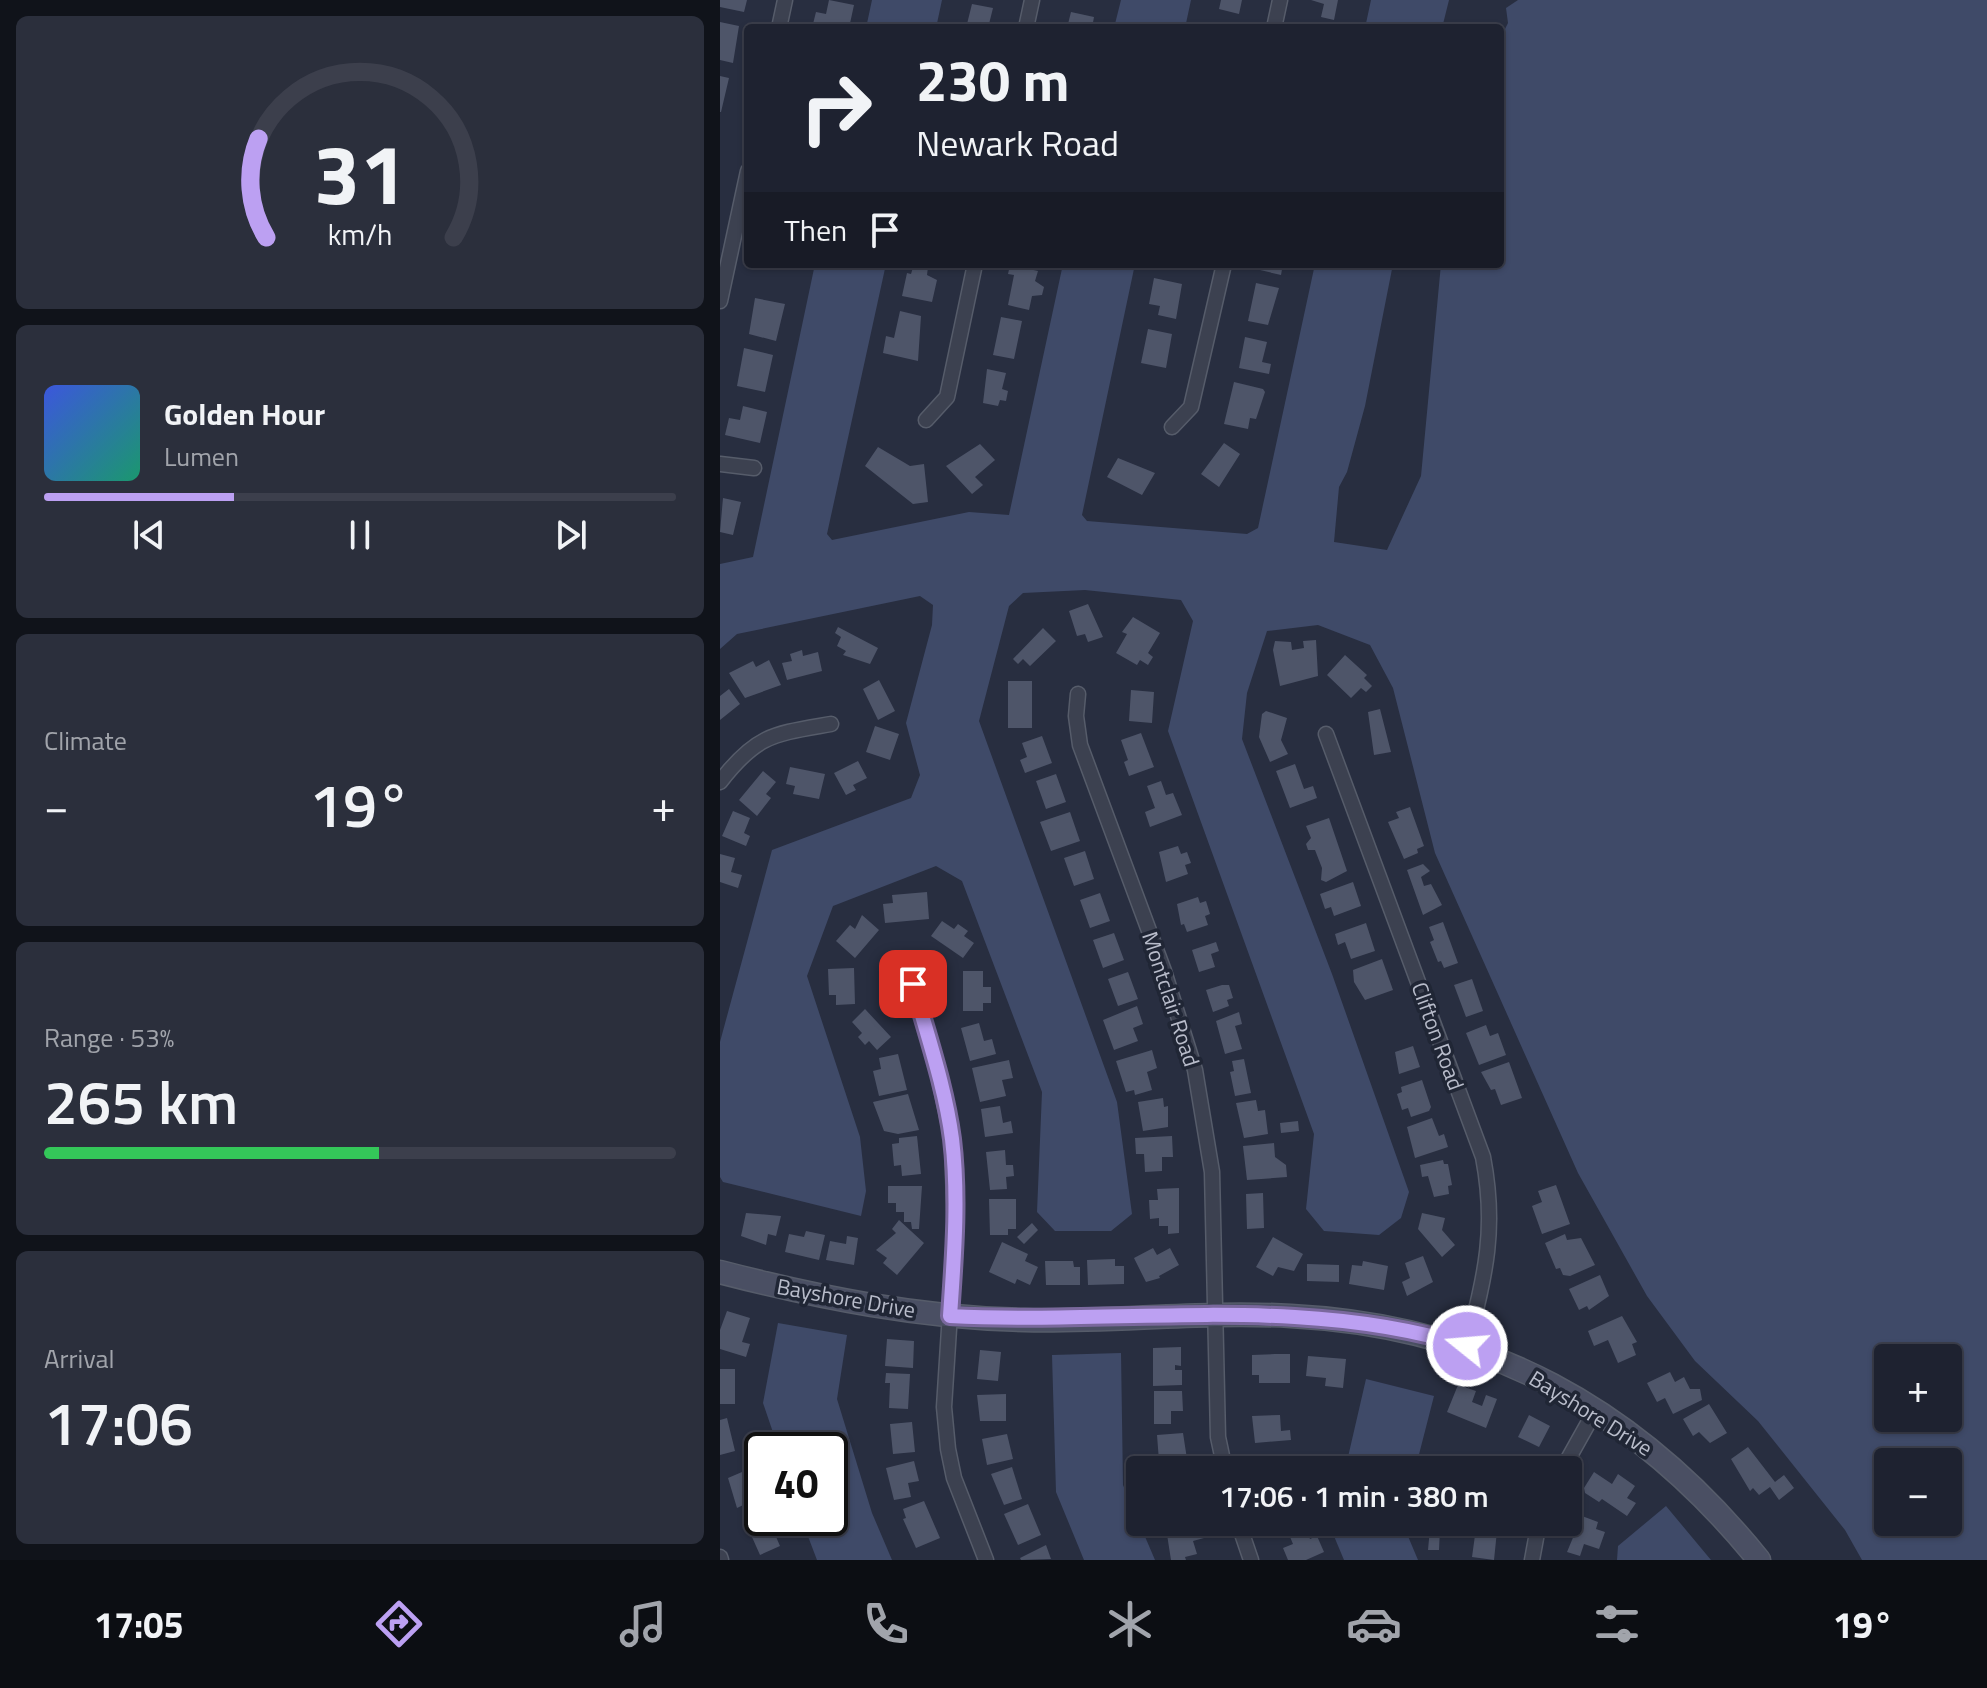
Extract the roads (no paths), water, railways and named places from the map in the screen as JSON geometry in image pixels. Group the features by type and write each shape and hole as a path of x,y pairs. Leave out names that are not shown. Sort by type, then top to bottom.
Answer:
{"street":[{"path":"780,24 785,0"},
{"path":"1027,24 1032,0"},
{"path":"1275,24 1280,0"},
{"path":"720,301 744,190"},
{"path":"926,420 947,397 974,268"},
{"path":"1172,427 1191,407 1223,268"},
{"path":"720,464 754,468"},
{"name":"Montclair Road","path":"1078,694 1076,716 1080,745 1164,971 1195,1070 1212,1172 1218,1315 1218,1437 1222,1456"},
{"path":"720,782 746,750 771,735 831,724"},
{"name":"Clifton Road","path":"1326,734 1483,1157 1492,1201 1491,1239 1467,1346"},
{"path":"913,984 937,1069 952,1139 955,1235 944,1407 948,1449 954,1478 986,1560"},
{"name":"Bayshore Drive","path":"720,1272 793,1291 950,1316 1026,1320 1291,1316 1381,1324 1467,1346 1537,1376 1595,1411 1684,1476 1723,1515 1759,1560"},
{"path":"1570,1456 1595,1411"},
{"path":"1243,1536 1251,1560"},
{"path":"1532,1560 1536,1536"}],"water":[{"path":"872,0 942,0 937,24 867,24"},
{"path":"1121,0 1191,0 1186,24 1115,24"},
{"path":"1371,0 1449,0 1443,24 1366,24"},
{"path":"1518,0 1987,0 1987,1560 1862,1560 1845,1530 1758,1421 1695,1361 1647,1296 1578,1173 1435,853 1393,688 1370,645 1318,625 1267,631 1247,693 1242,739 1332,974 1409,1192 1401,1218 1379,1235 1324,1231 1306,1209 1314,1134 1168,731 1193,621 1181,600 1085,590 1023,593 1009,606 979,721 1117,1102 1132,1214 1111,1231 1055,1231 1037,1212 1042,1092 962,881 936,866 833,906 807,976 860,1137 866,1191 861,1216 723,1182 720,1177 720,1042 772,850 911,798 920,775 906,723 932,625 933,605 920,596 737,634 720,649 720,564 753,557 814,268 885,268 827,534 832,540 969,512 1009,515 1062,268 1134,268 1082,515 1087,521 1247,534 1258,528 1314,268 1392,268 1365,406 1347,472 1339,487 1334,542 1387,550 1421,476 1441,268 1504,268 1504,31 1508,23 1506,8"},
{"path":"778,1323 847,1335 837,1399 847,1432 773,1432 763,1403"},
{"path":"1121,1353 1126,1536 1145,1536 1155,1560 1084,1560 1056,1492 1052,1355"},
{"path":"1366,1379 1434,1396 1419,1456 1348,1456"},
{"path":"848,1435 872,1513 892,1560 817,1560 808,1536 848,1536"},
{"path":"1666,1506 1711,1560 1617,1560 1618,1546"},
{"path":"1334,1536 1408,1536 1418,1560 1344,1560"}]}
